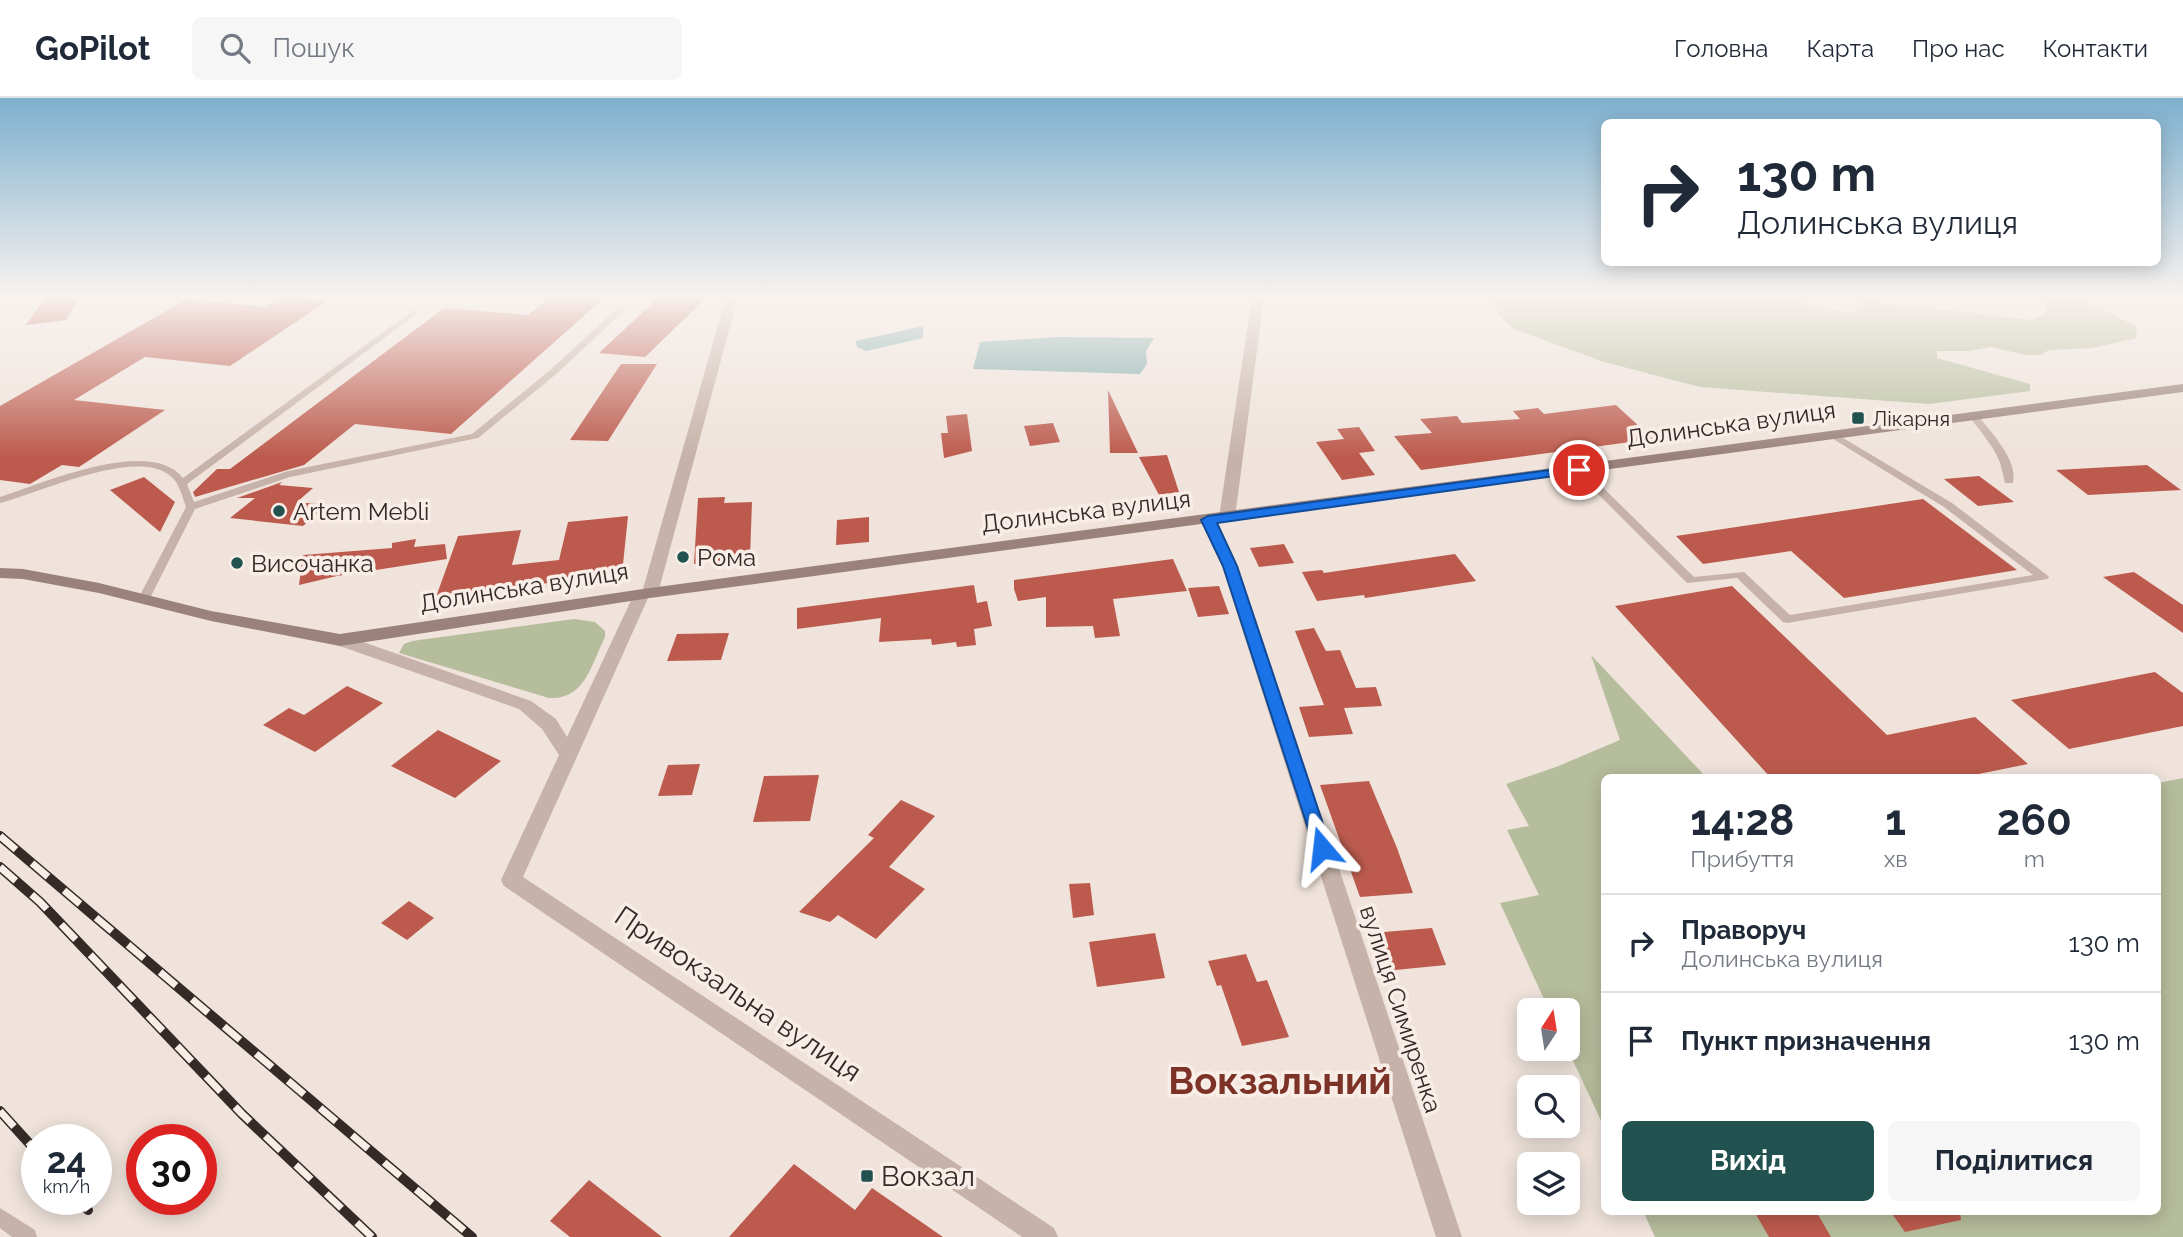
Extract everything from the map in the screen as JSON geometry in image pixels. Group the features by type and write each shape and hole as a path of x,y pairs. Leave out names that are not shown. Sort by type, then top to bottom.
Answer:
{"main road":[{"name":"Долинська вулиця","path":"0,573 87,585 211,616 340,640 646,593 2183,388"}],"street":[{"name":"Привокзальна вулиця","path":"717,350 646,593 511,880 1045,1237"},
{"path":"1217,518 1248,350"},
{"name":"вулиця Симиренка","path":"1217,518 1359,967 1449,1237"},
{"path":"340,640 525,705 549,724 569,756"}],"lane":[{"path":"182,483 363,350"},
{"path":"144,599 191,507 288,474 475,436 577,350"},
{"path":"1974,416 2000,453 2009,472 2009,481"},
{"path":"1579,470 1691,581 1740,574 1787,620 2043,577 1948,505 1833,435"},
{"path":"0,500 136,461 170,470 182,483 191,507"},
{"path":"0,1217 28,1237"}],"green space":[{"path":"1572,350 1974,350 1937,351 1937,358 2030,384 2030,391 1929,404 1700,387 1604,362"},
{"path":"2005,350 2049,350 2041,355"},
{"path":"574,619 595,622 605,631 605,637 585,679 571,693 561,697 549,698 399,653 404,644 412,641"},
{"path":"1591,655 1703,774 1601,774 1601,1120 1573,1061 1580,1061 1580,998 1544,998 1500,903 1539,895 1507,830 1529,826 1506,784 1556,767 1620,740"},
{"path":"2183,778 2183,1237 1655,1237 1645,1215 2161,1215 2161,782"}],"water":[{"path":"978,350 1147,350 1147,364 1140,374 973,369"}],"building":[{"path":"98,350 254,350 230,366 145,357 74,400 165,410 79,467 62,465 30,484 0,480 0,406"},
{"path":"388,350 545,350 451,434 355,424 304,465 195,497 193,492 217,469 230,469"},
{"path":"602,350 652,350 645,357 599,353"},
{"path":"621,364 657,364 608,441 570,440"},
{"path":"1108,390 1138,453 1110,453"},
{"path":"1616,405 1653,439 1421,470 1394,436 1432,433 1420,419 1457,416 1462,423 1520,419 1513,411 1538,408 1544,414"},
{"path":"967,414 972,451 944,458 941,433 948,433 946,416"},
{"path":"1053,423 1060,442 1030,446 1024,426"},
{"path":"1359,427 1375,451 1359,453 1375,475 1342,480 1316,442 1344,439 1337,429"},
{"path":"1167,455 1179,492 1159,495 1139,457"},
{"path":"2147,465 2181,490 2088,495 2056,470"},
{"path":"1979,476 2014,502 1978,506 1944,479"},
{"path":"144,477 175,502 160,532 110,490"},
{"name":"Artem Mebli","path":"282,482 279,485 313,488 297,502 327,505 303,526 230,518 255,498 237,498"},
{"path":"725,497 724,503 752,502 750,558 694,564 698,498"},
{"path":"1923,499 2017,570 1844,598 1791,551 1703,564 1676,536"},
{"path":"628,516 622,574 436,597 458,536 521,530 512,565 559,560 568,522"},
{"path":"869,517 869,542 836,545 837,520"},
{"path":"416,539 414,547 445,544 447,559 337,576 299,585 303,555 392,548 392,543"},
{"path":"1284,544 1294,563 1259,567 1250,548"},
{"path":"1455,554 1476,581 1365,598 1364,595 1317,601 1302,572 1322,570 1324,573"},
{"path":"1173,559 1187,591 1113,599 1120,636 1095,638 1093,626 1046,627 1046,597 1018,601 1014,589 1014,580"},
{"path":"2134,572 2183,605 2183,633 2103,577"},
{"path":"974,585 977,603 987,601 992,626 974,629 976,645 957,647 956,642 932,645 931,639 879,642 881,618 797,629 797,608"},
{"path":"1219,586 1229,614 1198,617 1188,588"},
{"path":"1732,586 1887,735 1975,717 2028,764 1979,774 1767,774 1615,606"},
{"path":"1314,628 1326,651 1340,650 1356,688 1376,687 1382,706 1344,708 1353,734 1309,737 1299,707 1324,705 1295,631"},
{"path":"729,633 721,660 667,661 677,634"},
{"path":"2155,672 2183,693 2183,726 2069,749 2011,700"},
{"path":"347,686 383,703 315,752 263,725 289,708 304,715"},
{"path":"438,730 501,761 455,798 391,766"},
{"path":"700,764 692,795 658,796 668,765"},
{"path":"819,775 810,821 753,822 764,776"},
{"path":"1369,781 1413,893 1360,897 1320,785"},
{"path":"901,800 935,816 889,867 925,889 876,939 838,915 830,922 799,912 874,838 868,835"},
{"path":"1090,883 1094,915 1073,918 1069,884"},
{"path":"409,901 434,918 407,940 381,923"},
{"path":"1432,928 1446,965 1385,971 1372,933"},
{"path":"1155,933 1165,978 1097,987 1089,942"},
{"path":"1246,954 1257,982 1267,980 1289,1037 1242,1046 1221,985 1217,986 1208,961"},
{"path":"794,1164 855,1210 872,1188 943,1237 729,1237"},
{"path":"589,1180 662,1237 570,1237 550,1221"},
{"path":"1756,1215 1818,1215 1831,1237 1769,1237"},
{"path":"1893,1215 1960,1215 1961,1220 1905,1232"}],"railway":[{"path":"0,836 472,1237"},
{"path":"0,867 40,902 242,1114 372,1237"},
{"path":"0,1111 21,1134"}],"place":[{"name":"Лікарня","path":"1858,418"},
{"name":"Artem Mebli","path":"279,511"},
{"name":"Рома","path":"683,557"},
{"name":"Височанка","path":"237,563"},
{"name":"Вокзал","path":"867,1176"}],"district":[{"name":"Вокзальний","path":"1280,1080"}],"route":[{"path":"1322,848 1230,566 1208,520 1579,470"}]}
